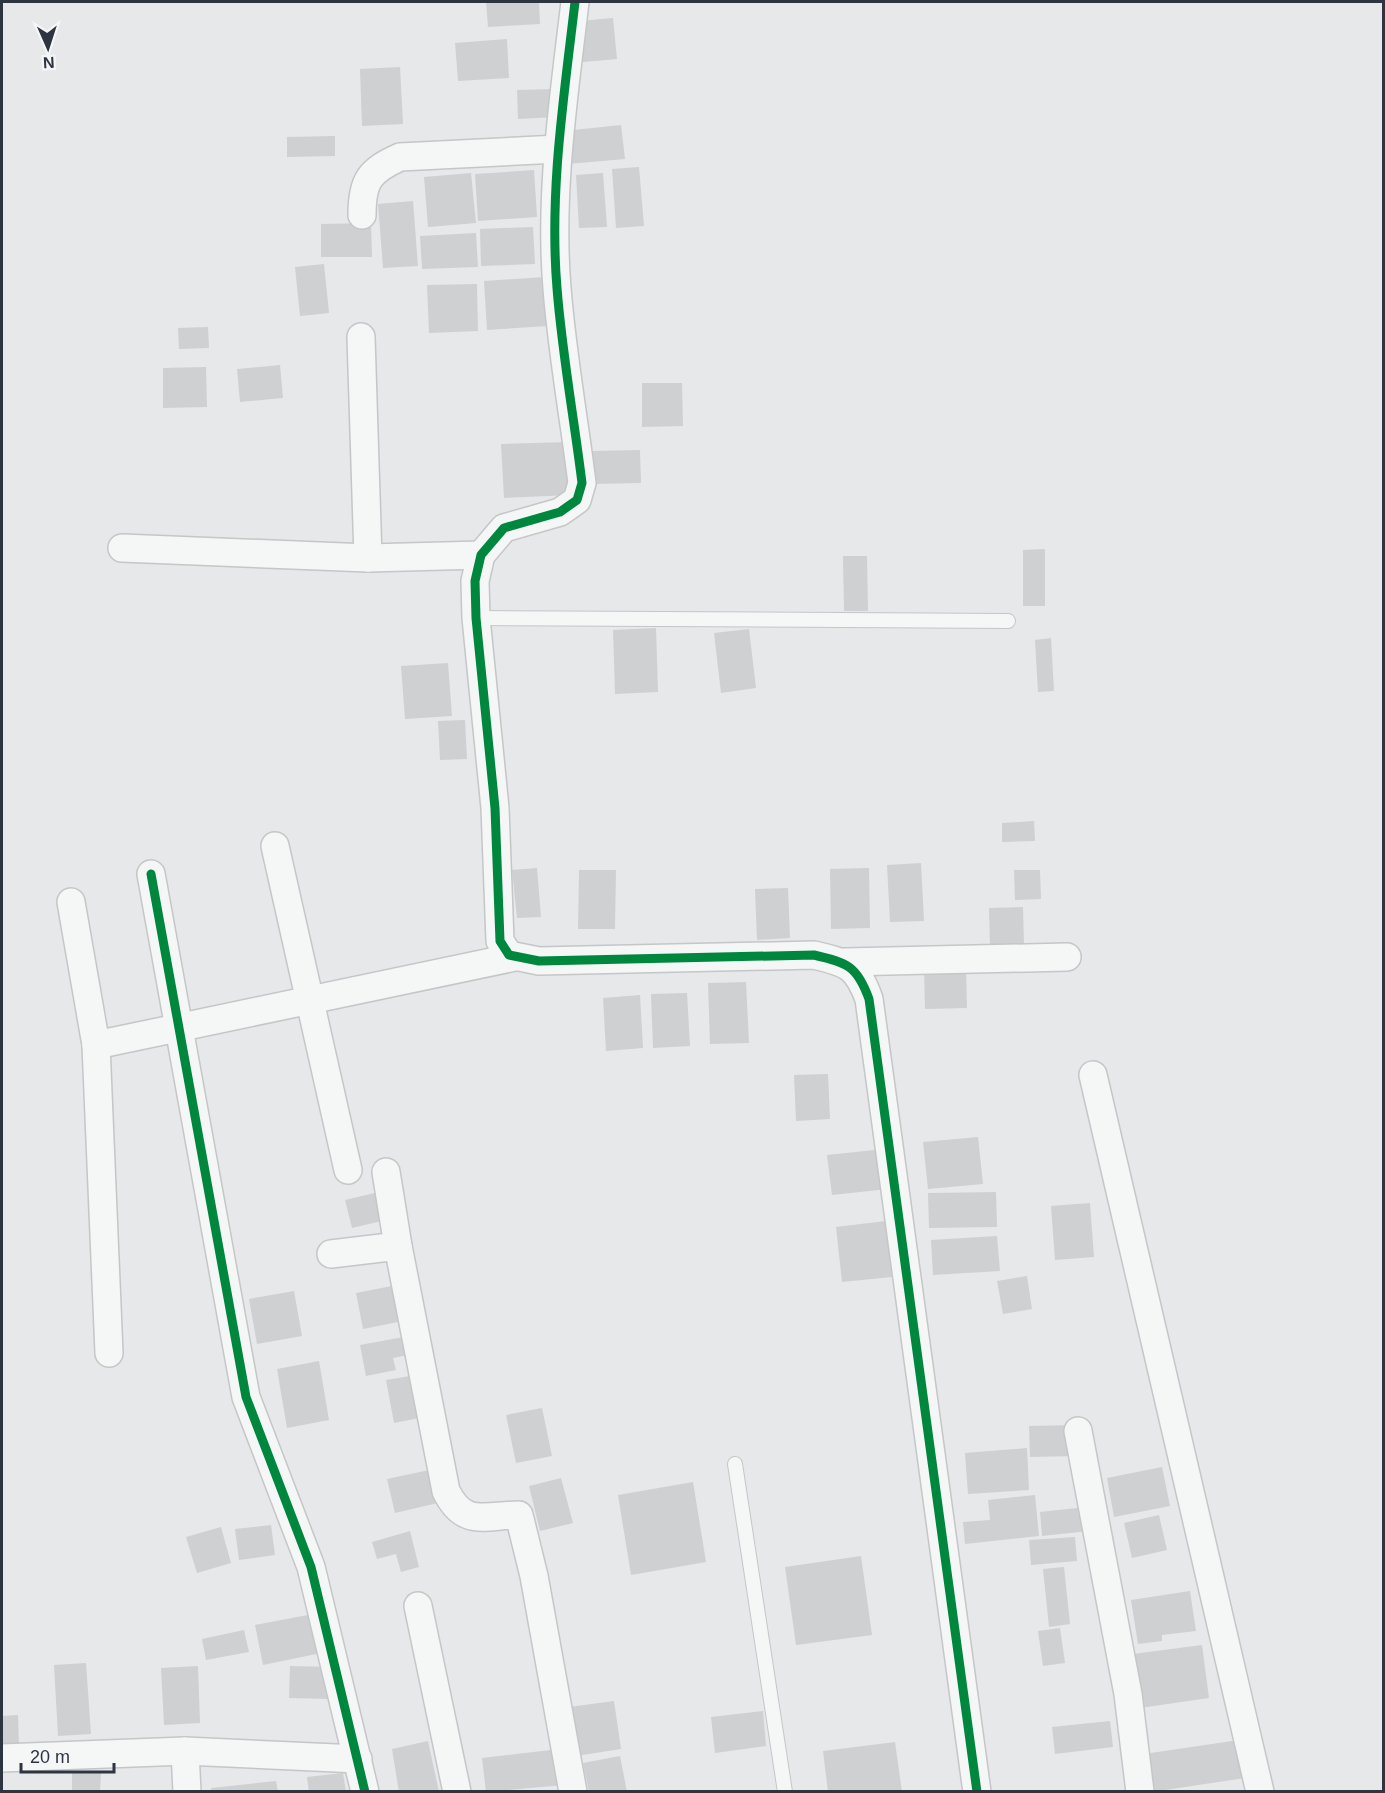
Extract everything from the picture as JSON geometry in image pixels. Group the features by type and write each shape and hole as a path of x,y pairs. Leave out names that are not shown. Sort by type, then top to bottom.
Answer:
{"street":[{"path":"575,2 558,149 556,288 582,483 577,500 560,512 504,528 481,555 475,581 476,618 495,808 500,885 500,941 508,955 539,961 814,955 845,962 1067,957"},
{"path":"362,215 362,198 367,180 379,166 400,157 558,149"},
{"path":"361,337 368,558"},
{"path":"122,548 368,558 481,555"},
{"path":"275,846 348,1170"},
{"path":"151,874 246,1397 311,1567 365,1791"},
{"path":"70,902 96,1045 109,1353"},
{"path":"96,1045 515,957"},
{"path":"845,962 861,977 869,999 977,1791"},
{"path":"1093,1075 1260,1791"},
{"path":"386,1172 398,1246 446,1491 459,1512 472,1517 519,1515 532,1566 573,1791"},
{"path":"331,1254 398,1246"},
{"path":"1078,1431 1128,1694 1140,1791"},
{"path":"418,1606 458,1791"},
{"path":"2,1758 185,1751 358,1759"},
{"path":"185,1751 187,1791"}],"lane":[{"path":"476,618 1008,621"},
{"path":"735,1464 785,1791"}],"building":[{"path":"486,2 539,2 540,24 488,27"},
{"path":"613,18 617,59 583,62 580,21"},
{"path":"507,39 509,78 458,81 455,43"},
{"path":"400,67 403,124 362,126 360,69"},
{"path":"556,89 557,117 518,119 517,90"},
{"path":"621,125 625,159 568,164 564,131"},
{"path":"335,136 335,156 287,157 287,137"},
{"path":"639,167 644,226 616,228 612,169"},
{"path":"534,170 537,217 478,221 475,174"},
{"path":"471,173 476,223 428,227 424,177"},
{"path":"603,173 607,227 579,228 576,175"},
{"path":"413,201 418,266 383,268 378,204"},
{"path":"371,223 372,257 321,257 321,224"},
{"path":"533,227 535,264 481,266 480,229"},
{"path":"476,233 478,267 422,269 420,236"},
{"path":"324,264 329,313 300,316 295,267"},
{"path":"545,277 548,326 487,330 484,281"},
{"path":"477,284 478,331 429,333 427,285"},
{"path":"208,327 209,348 179,349 178,328"},
{"path":"280,365 283,398 240,402 237,369"},
{"path":"206,367 207,407 163,408 163,368"},
{"path":"642,383 682,383 683,426 642,427"},
{"path":"569,442 571,495 504,498 501,444"},
{"path":"640,450 641,483 593,484 592,451"},
{"path":"1045,549 1045,606 1023,606 1023,550"},
{"path":"843,556 867,556 868,611 844,611"},
{"path":"656,628 658,692 615,694 613,630"},
{"path":"749,629 756,688 721,693 714,633"},
{"path":"1051,638 1054,691 1038,692 1035,640"},
{"path":"448,663 452,716 405,719 401,666"},
{"path":"465,720 467,759 440,760 438,721"},
{"path":"1034,821 1035,841 1002,842 1002,823"},
{"path":"921,863 924,921 890,922 887,865"},
{"path":"537,868 541,917 517,918 512,870"},
{"path":"869,868 870,928 831,929 830,869"},
{"path":"579,870 616,870 615,929 578,929"},
{"path":"1014,870 1040,870 1041,899 1015,900"},
{"path":"788,888 790,938 757,940 755,889"},
{"path":"1023,907 1024,945 990,945 989,908"},
{"path":"924,967 966,967 967,1008 925,1009"},
{"path":"746,982 749,1043 710,1044 708,983"},
{"path":"687,993 690,1046 653,1048 651,994"},
{"path":"640,995 643,1048 606,1051 603,998"},
{"path":"828,1074 830,1119 796,1121 794,1075"},
{"path":"978,1137 983,1184 928,1189 923,1142"},
{"path":"884,1149 888,1189 832,1195 827,1155"},
{"path":"383,1191 390,1219 352,1228 345,1200"},
{"path":"996,1192 997,1227 929,1228 928,1193"},
{"path":"1090,1203 1094,1257 1055,1260 1051,1206"},
{"path":"886,1221 892,1277 842,1282 836,1227"},
{"path":"997,1236 1000,1271 933,1275 931,1240"},
{"path":"1027,1276 1032,1309 1003,1314 997,1281"},
{"path":"392,1286 398,1322 363,1329 356,1293"},
{"path":"294,1291 302,1336 257,1344 249,1299"},
{"path":"409,1336 413,1354 393,1358 396,1370 366,1376 360,1345"},
{"path":"319,1361 329,1420 287,1428 277,1369"},
{"path":"416,1375 424,1417 394,1423 386,1380"},
{"path":"542,1408 552,1456 516,1463 506,1415"},
{"path":"1076,1425 1076,1456 1030,1457 1029,1426"},
{"path":"1027,1448 1029,1490 968,1494 965,1453"},
{"path":"1162,1467 1170,1506 1114,1517 1107,1478"},
{"path":"434,1469 442,1502 395,1513 387,1479"},
{"path":"561,1478 573,1523 540,1531 529,1486"},
{"path":"693,1482 706,1562 631,1575 618,1495"},
{"path":"1035,1495 1039,1536 965,1544 963,1522 990,1520 988,1500"},
{"path":"1086,1507 1089,1531 1042,1536 1040,1512"},
{"path":"1159,1515 1167,1550 1132,1558 1124,1523"},
{"path":"271,1525 275,1555 239,1560 235,1529"},
{"path":"221,1527 231,1563 197,1573 186,1537"},
{"path":"410,1531 419,1567 401,1572 396,1554 377,1559 372,1542"},
{"path":"1075,1537 1077,1561 1031,1565 1029,1540"},
{"path":"861,1556 872,1635 796,1645 785,1567"},
{"path":"1064,1567 1070,1624 1049,1627 1043,1569"},
{"path":"1190,1591 1196,1631 1162,1635 1162,1641 1138,1644 1131,1600"},
{"path":"313,1614 321,1653 263,1665 255,1625"},
{"path":"1060,1628 1065,1663 1043,1666 1038,1631"},
{"path":"244,1630 249,1652 206,1660 202,1639"},
{"path":"1202,1645 1209,1698 1140,1708 1133,1654"},
{"path":"86,1663 91,1734 58,1736 54,1665"},
{"path":"198,1666 200,1723 164,1725 161,1668"},
{"path":"290,1666 330,1667 330,1699 289,1698"},
{"path":"614,1701 621,1749 576,1756 569,1707"},
{"path":"763,1711 766,1746 715,1753 711,1717"},
{"path":"18,1715 19,1748 2,1748 2,1716"},
{"path":"1110,1721 1113,1747 1055,1754 1052,1727"},
{"path":"1239,1740 1245,1778 1152,1792 1144,1754"},
{"path":"428,1741 439,1792 399,1792 392,1749"},
{"path":"895,1742 902,1792 828,1792 823,1751"},
{"path":"559,1749 564,1785 486,1792 482,1758"},
{"path":"620,1756 627,1792 589,1792 583,1763"},
{"path":"72,1773 101,1773 100,1792 72,1792"},
{"path":"343,1773 346,1792 309,1792 307,1777"},
{"path":"276,1781 278,1792 211,1792 211,1788"}],"cycle path":[{"path":"575,2 556,181 555,252 562,337 582,483 577,500 560,512 504,528 481,555 475,581 476,618 495,808 500,941 509,955 539,961 814,955 843,964 860,979 869,999 977,1792"},
{"path":"151,874 246,1397 311,1567 365,1792"}]}
